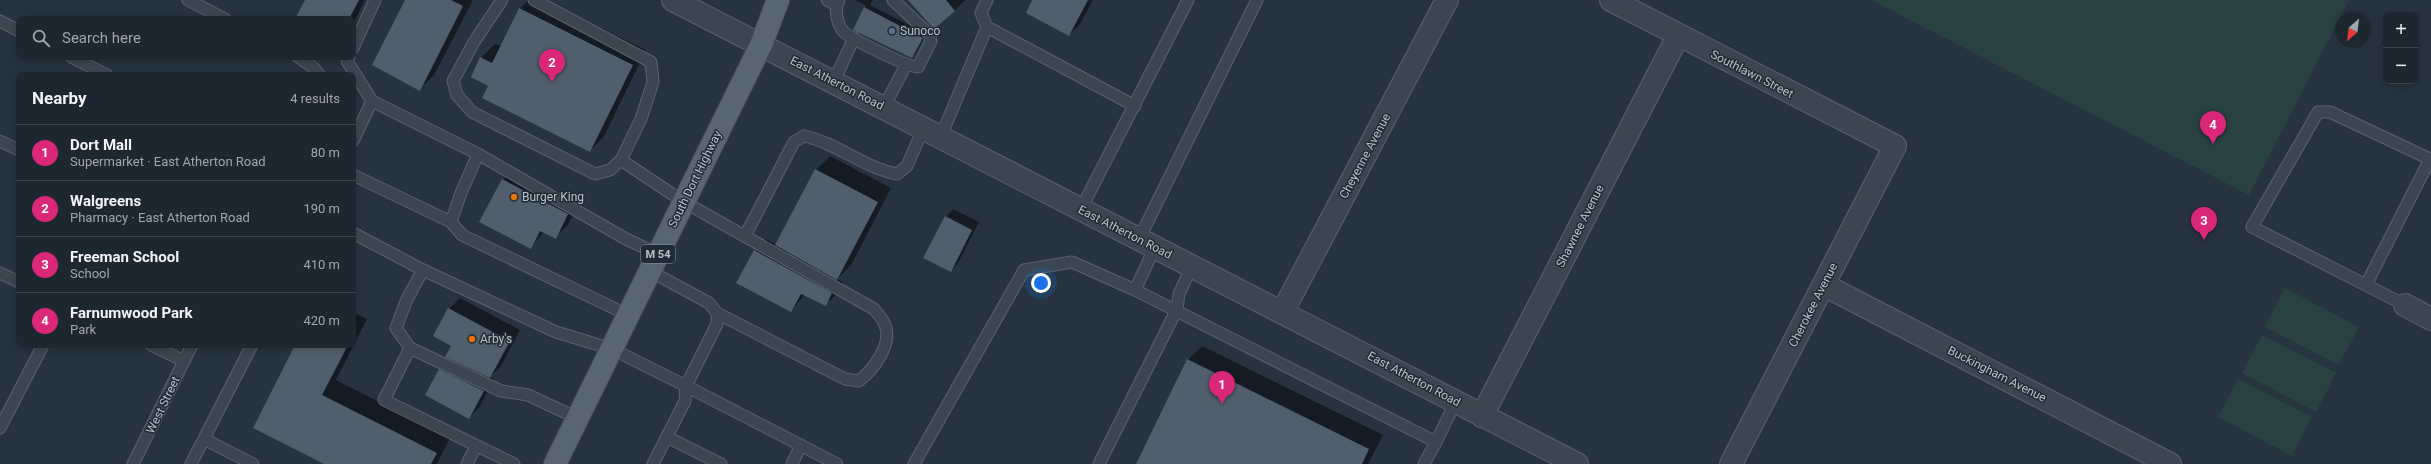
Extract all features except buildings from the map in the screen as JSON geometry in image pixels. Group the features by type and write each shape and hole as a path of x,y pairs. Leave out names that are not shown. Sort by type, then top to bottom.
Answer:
{"main road":[{"name":"South Dort Highway","path":"555,464 761,45 778,0"}],"street":[{"name":"East Atherton Road","path":"673,0 834,81 1192,266 1283,311 1482,416 1577,464"},
{"name":"Cheyenne Avenue","path":"1283,311 1447,0"},
{"name":"Southlawn Street","path":"1611,0 1678,36 1894,146"},
{"name":"Shawnee Avenue","path":"1482,416 1678,36"},
{"name":"Cherokee Avenue","path":"1731,464 1894,146"},
{"name":"Buckingham Avenue","path":"1824,285 2170,464"},
{"path":"2405,305 2431,318"}],"lane":[{"path":"188,0 219,16"},
{"path":"356,41 375,0"},
{"path":"502,0 474,42 453,81 456,95 472,112 595,174 610,170 621,160 641,119 653,82 651,62 534,0"},
{"path":"834,2 840,26 844,33 906,65 918,67 931,38 928,32 893,0"},
{"path":"987,0 981,13 987,27 1136,106"},
{"path":"1081,209 1136,106 1188,0"},
{"path":"1135,290 1147,243 1257,0"},
{"path":"0,21 16,29"},
{"path":"745,236 794,142 804,136 819,139 881,171 897,174 907,166 932,132 987,27"},
{"path":"834,81 854,38"},
{"path":"77,60 101,72"},
{"path":"302,60 314,68 317,72"},
{"path":"348,60 354,72"},
{"path":"884,107 906,65"},
{"path":"356,75 372,101 478,154 626,239 709,303 717,313 845,379 859,381 870,373 886,342 886,325 874,310 684,202 621,160"},
{"path":"356,135 372,101"},
{"path":"2366,285 2430,159 2330,112 2318,112 2252,227 2405,305"},
{"path":"0,141 16,149"},
{"path":"451,222 461,193 478,154"},
{"path":"356,176 451,222 462,235 628,315"},
{"path":"356,235 423,270 556,332 612,348 837,464"},
{"path":"914,464 1024,270 1072,262 1176,309 1436,442"},
{"path":"1099,464 1176,309 1179,294 1192,266"},
{"path":"423,270 407,299 396,328 410,348 501,391 528,395 577,418"},
{"path":"0,273 16,281"},
{"path":"653,464 685,401 686,386 717,324 717,313"},
{"path":"0,428 40,348"},
{"path":"157,348 184,361"},
{"name":"West Street","path":"133,464 190,348"},
{"path":"191,464 250,348"},
{"path":"410,348 384,400 514,464"},
{"path":"1424,464 1456,401"},
{"path":"667,437 720,464"},
{"path":"204,439 253,464"},
{"path":"792,464 801,445"},
{"path":"467,464 476,446"}],"green space":[{"path":"1871,0 2349,0 2343,12 2335,12 2335,27 2249,195"},
{"path":"2285,288 2359,327 2339,365 2265,327"},
{"path":"2262,335 2336,373 2316,412 2242,373"},
{"path":"2238,379 2312,417 2292,456 2218,417"}],"place":[{"name":"Sunoco","path":"892,31"},
{"name":"Walgreens","path":"552,82"},
{"name":"Farnumwood Park","path":"2213,144"},
{"name":"Burger King","path":"514,197"},
{"name":"Freeman School","path":"2204,240"},
{"name":"Arby's","path":"472,339"},
{"name":"Dort Mall","path":"1222,404"}]}
